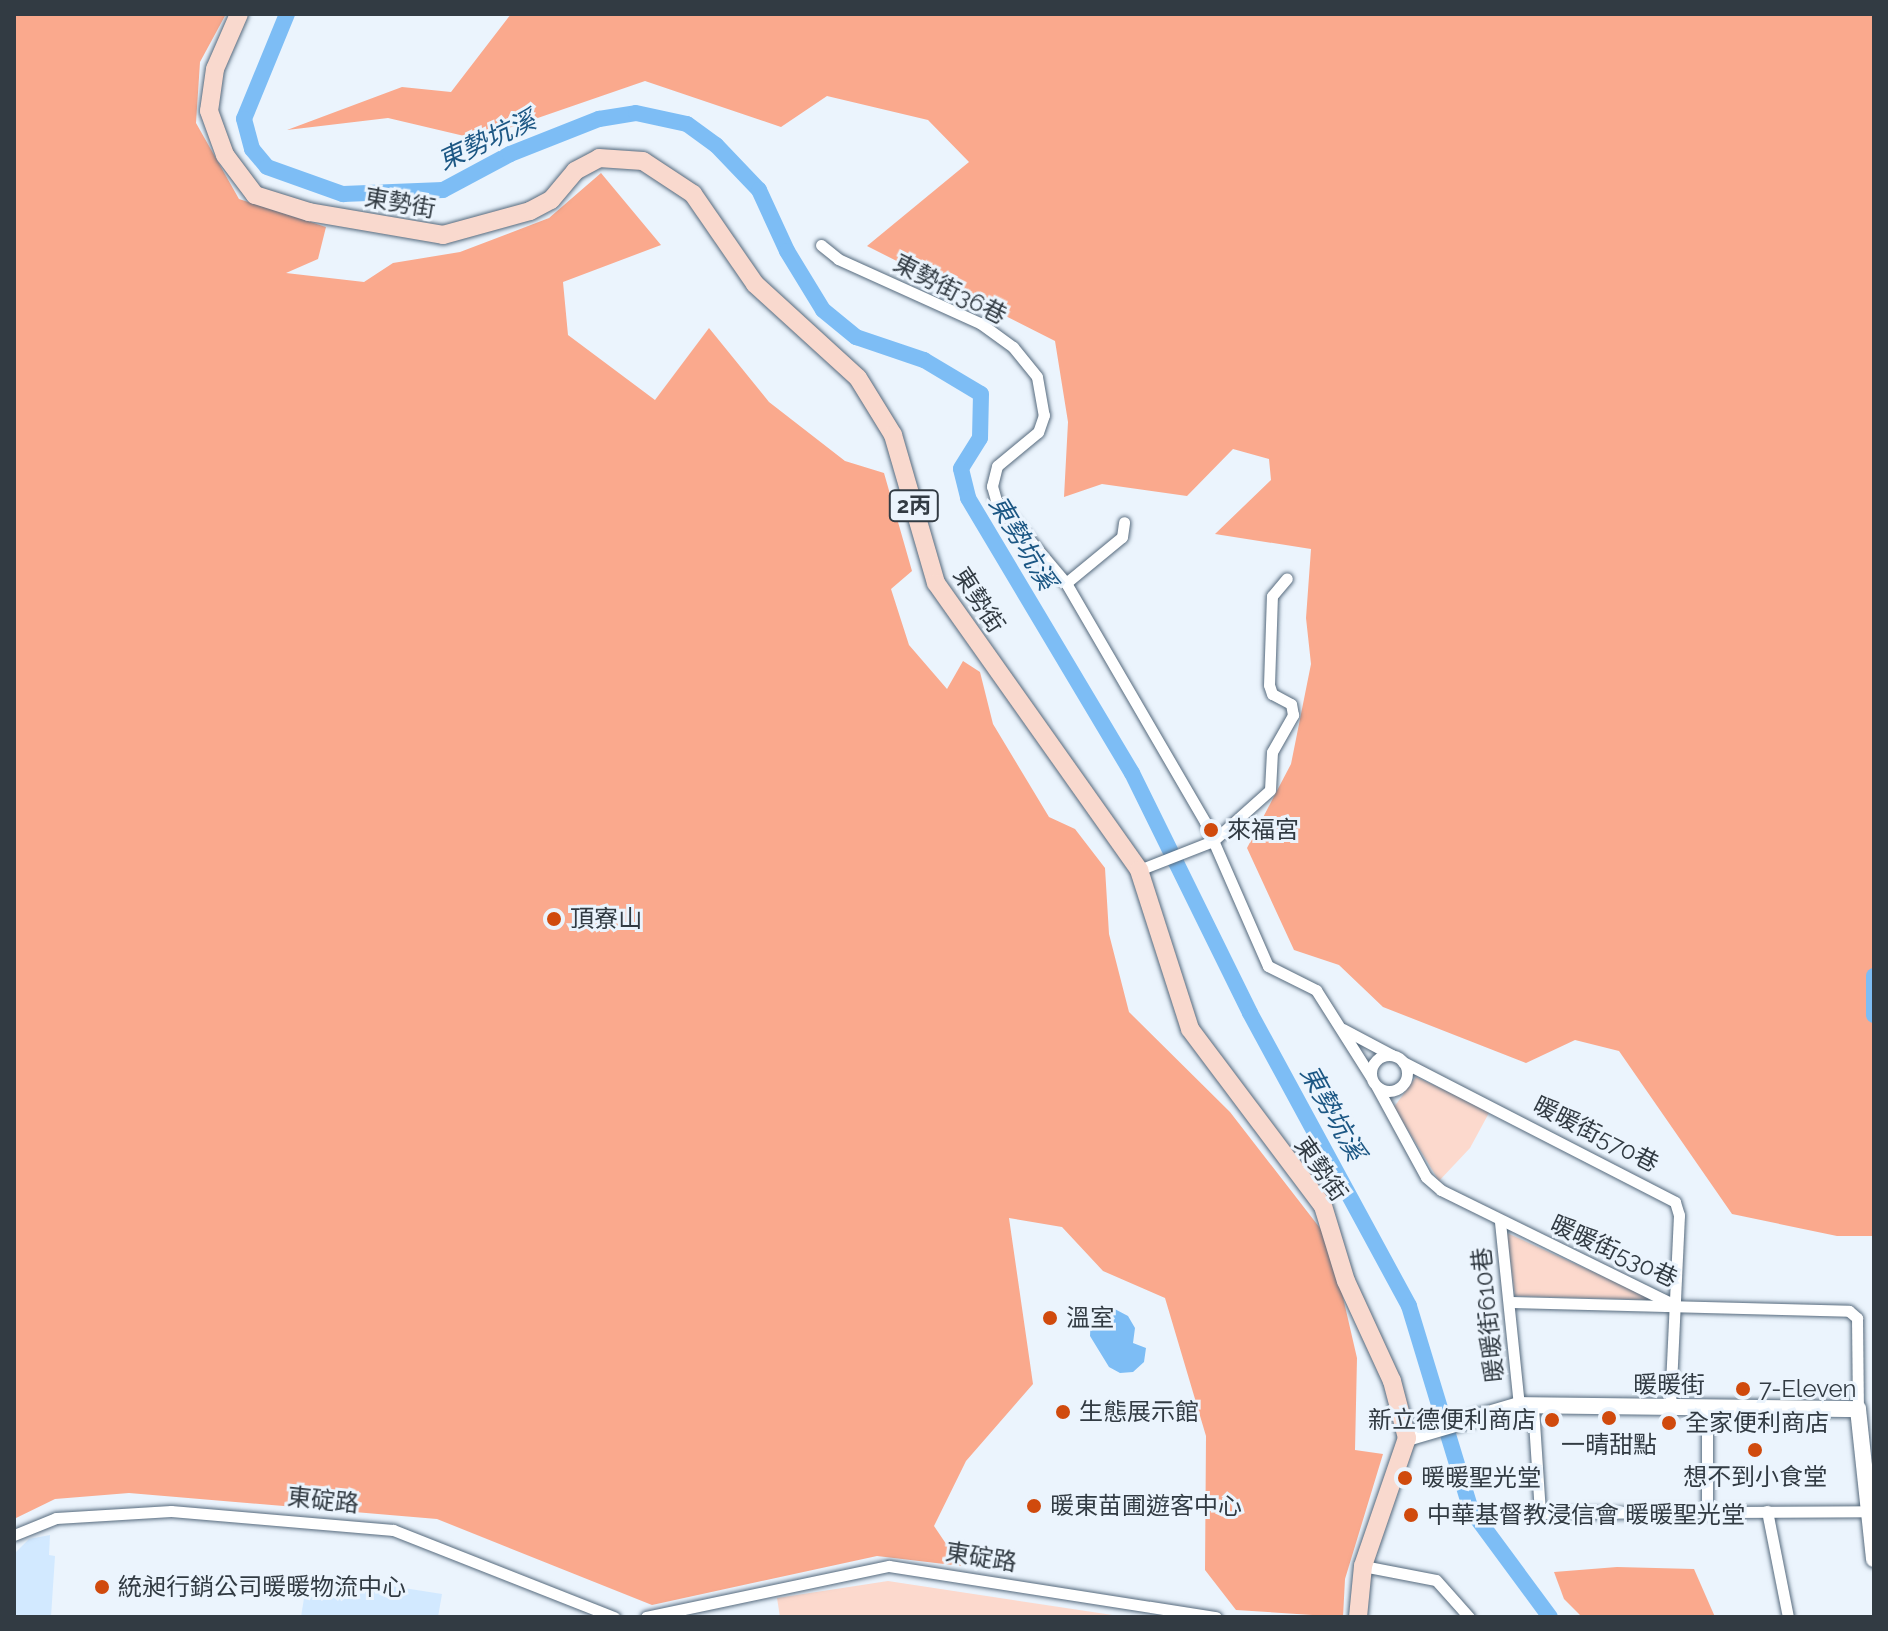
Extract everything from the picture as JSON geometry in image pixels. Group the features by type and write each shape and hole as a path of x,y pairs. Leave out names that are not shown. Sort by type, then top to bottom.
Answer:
{"main road":[{"name":"東勢街","path":"239,14 215,69 209,111 240,180 266,200 426,232 461,233 540,206 575,171 611,156 643,161 693,194 755,284 858,378 893,435 936,583 1146,867 1190,1029 1323,1206 1346,1281 1392,1381 1413,1436"},
{"path":"1358,1617 1363,1566 1413,1436"}],"street":[{"name":"東勢街36巷","path":"821,245 838,259 980,323 1013,347 1037,377 1044,415 1038,432 997,466 992,486 1003,513 1066,583 1208,842"},
{"path":"1066,583 1122,537 1124,522"},
{"path":"1146,867 1208,842 1270,790 1272,752 1293,715 1291,704 1272,694 1269,685 1272,596 1287,578"},
{"path":"1208,842 1268,966 1316,990 1343,1029"},
{"name":"暖暖街570巷","path":"1343,1029 1667,1195 1679,1215 1670,1409"},
{"name":"暖暖街530巷","path":"1343,1029 1426,1177 1500,1222 1675,1305 1849,1311 1857,1318 1858,1409"},
{"path":"1398,1059 1406,1079 1399,1088 1374,1082 1376,1061 1398,1059"},
{"name":"暖暖街610巷","path":"1500,1222 1540,1513 1707,1513"},
{"path":"1511,1302 1675,1305"},
{"name":"暖暖街","path":"1413,1436 1475,1416 1526,1406 1858,1409"},
{"path":"1707,1409 1707,1513 1871,1511"},
{"path":"1858,1409 1874,1559"},
{"name":"東碇路","path":"14,1535 56,1518 171,1511 393,1530 614,1617"},
{"path":"1767,1511 1788,1617"},
{"name":"東碇路","path":"646,1617 889,1566 1216,1617"},
{"path":"1363,1566 1436,1580 1469,1617"}],"shaded area":[{"path":"14,14 226,14 200,62 196,123 239,199 326,227 318,259 286,273 364,282 393,263 460,252 549,218 601,173 661,245 563,282 568,335 655,400 709,328 769,402 845,461 884,473 912,571 891,589 909,645 947,689 963,661 980,672 993,724 1049,817 1075,829 1105,868 1109,934 1129,1012 1230,1112 1330,1241 1357,1358 1355,1450 1383,1454 1345,1579 1343,1617 1236,1610 1205,1570 1206,1436 1165,1298 1103,1271 1062,1227 1009,1218 1033,1384 966,1461 934,1526 961,1566 877,1556 652,1605 437,1519 129,1493 55,1499 14,1519"},
{"path":"511,14 1874,14 1874,1236 1837,1236 1732,1214 1619,1051 1575,1040 1526,1063 1383,1007 1339,965 1294,950 1247,848 1291,764 1311,664 1306,618 1311,549 1215,534 1271,480 1269,459 1233,449 1187,496 1102,484 1064,497 1068,422 1055,341 867,246 969,162 928,120 827,96 781,127 645,81 477,139 388,118 287,130 402,87 451,92"},
{"path":"1416,1077 1490,1111 1470,1148 1439,1181 1394,1107"},
{"path":"1507,1233 1655,1300 1515,1296"},
{"path":"50,1535 49,1555 55,1556 51,1617 14,1617 14,1554 29,1539"},
{"path":"1617,1567 1694,1569 1715,1617 1582,1617 1564,1599 1554,1572"},
{"path":"308,1573 442,1594 438,1617 301,1617"},
{"path":"888,1581 1119,1616 780,1617 777,1598"}],"water":[{"path":"1109,1306 1128,1316 1135,1328 1133,1343 1146,1348 1144,1362 1133,1372 1120,1373 1109,1367 1090,1336 1091,1316"}],"waterway":[{"name":"東勢坑溪","path":"287,14 244,119 252,149 267,167 343,194 443,190 510,154 599,119 636,113 687,124 716,145 759,190 787,251 823,310 856,337 924,360 981,394 980,438 961,469 968,498 1132,773 1250,1013 1409,1306 1471,1510 1550,1617"},
{"path":"1874,976 1874,1015"}],"place":[{"name":"來福宮","path":"1211,830"},
{"name":"頂寮山","path":"554,919"},
{"name":"溫室","path":"1050,1318"},
{"name":"7-Eleven","path":"1743,1389"},
{"name":"生態展示館","path":"1063,1412"},
{"name":"一晴甜點","path":"1609,1418"},
{"name":"新立德便利商店","path":"1552,1420"},
{"name":"全家便利商店","path":"1669,1423"},
{"name":"想不到小食堂","path":"1755,1450"},
{"name":"暖暖聖光堂","path":"1405,1478"},
{"name":"暖東苗圃遊客中心","path":"1034,1506"},
{"name":"中華基督教浸信會 暖暖聖光堂","path":"1411,1515"},
{"name":"統昶行銷公司暖暖物流中心","path":"102,1587"}]}
